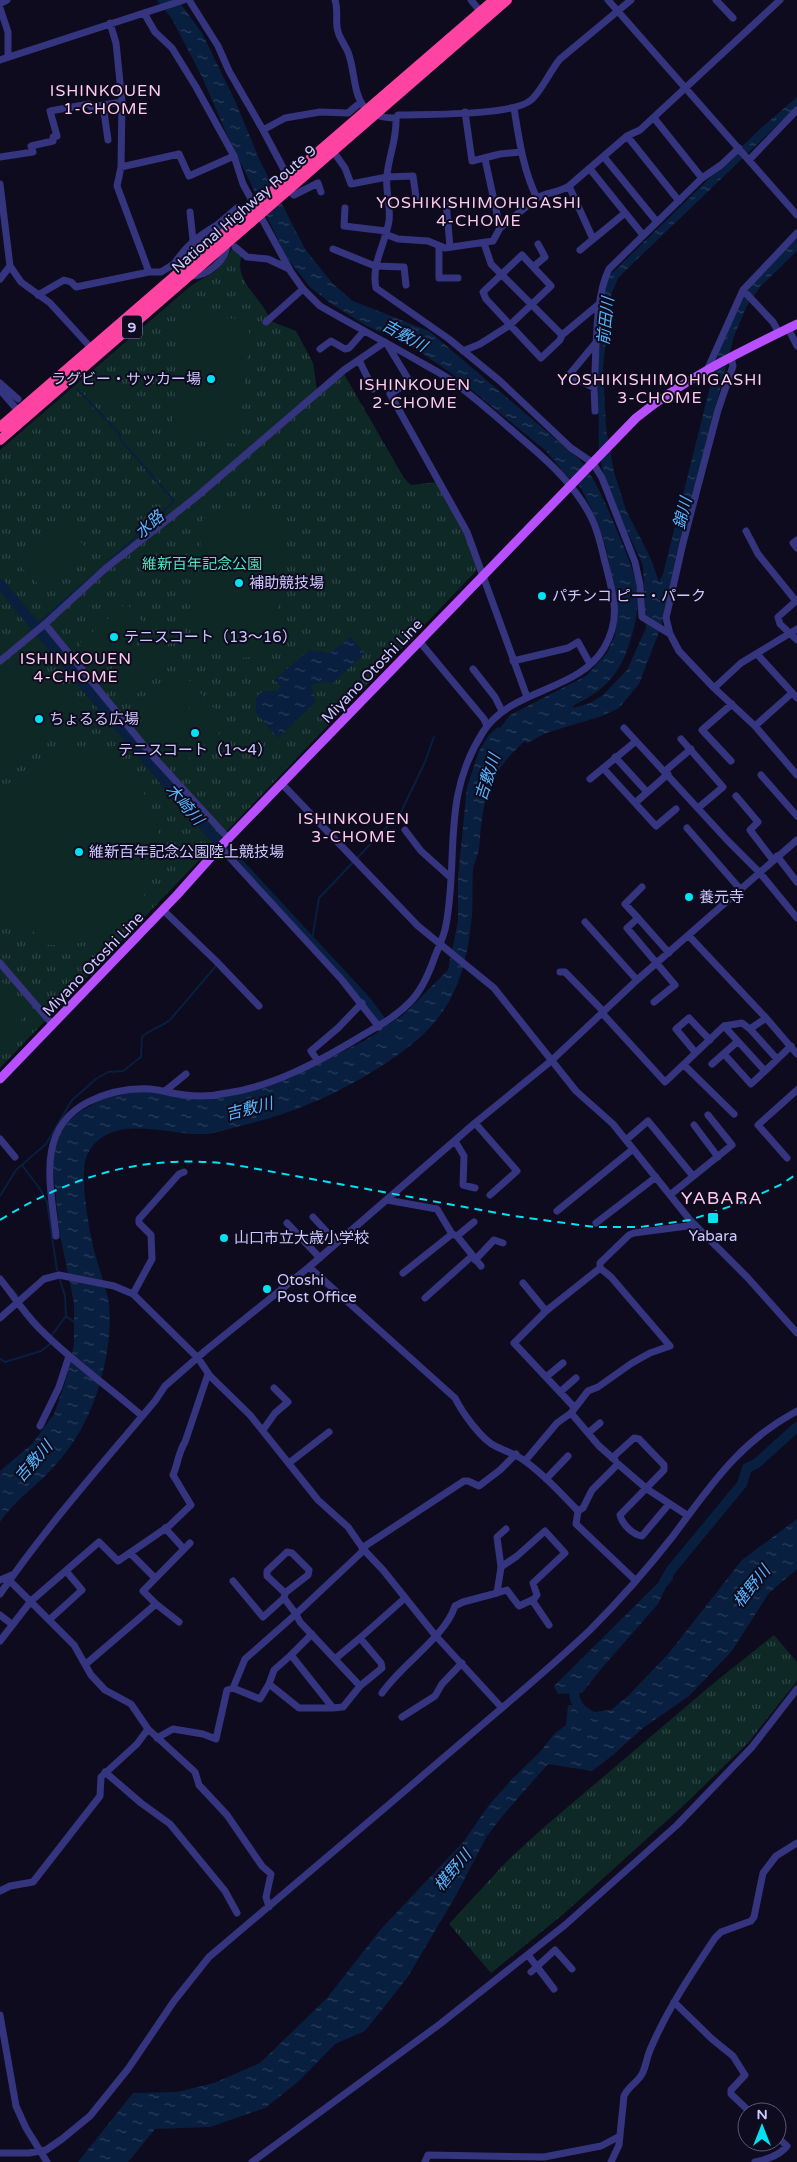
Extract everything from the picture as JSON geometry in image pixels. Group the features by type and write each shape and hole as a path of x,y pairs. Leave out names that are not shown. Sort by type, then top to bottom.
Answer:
{"highway":[{"name":"National Highway Route 9","path":"0,427 22,414 95,353 182,272 224,236 259,210 368,108 494,0"},
{"name":"National Highway Route 9","path":"288,184 333,151 368,108 508,0"},
{"name":"National Highway Route 9","path":"0,440 22,414"}],"main road":[{"name":"Miyano Otoshi Line","path":"0,1079 419,641 516,544 636,418 653,404 709,367 797,324"}],"street":[{"path":"0,4 7,0"},
{"path":"0,60 184,0"},
{"path":"189,0 218,46 229,71 263,130 294,194 318,183 321,192"},
{"path":"335,0 338,35 348,52 356,96 368,108 384,118 396,118 398,115 514,108 524,105 532,100 560,59 631,0"},
{"path":"471,0 480,11"},
{"path":"608,0 797,214"},
{"path":"716,0 733,18"},
{"path":"345,208 344,226 386,232 398,239 428,241 439,246 450,247 494,241 500,228 537,198 543,194 558,192 568,186 627,136 640,130 780,0"},
{"path":"0,8 8,32 8,57"},
{"path":"56,1236 50,1180 51,1152 59,1128 65,1118 84,1104 104,1094 130,1089 165,1091 196,1096 231,1093 279,1078 318,1061 379,1027 413,1000 430,971 441,945 445,929 453,824 464,770 487,726 502,711 570,677 597,659 612,630 616,616 614,598 593,520 572,485 552,465 455,382 320,306 303,289 289,268 272,233 243,184 234,156 196,87 172,48 155,32 144,13"},
{"path":"110,23 116,43 122,102 122,166 117,186 149,272"},
{"path":"0,157 32,152 31,146 53,141 53,137 57,136 50,111 89,104 91,107 122,102"},
{"path":"103,105 108,140"},
{"path":"263,130 285,118 320,112 348,113 368,108"},
{"path":"514,108 530,184 537,198"},
{"path":"748,159 797,110"},
{"path":"465,112 472,161 500,154 522,152"},
{"path":"396,118 396,135 386,177 390,208 386,232 373,276 376,288 463,351 518,397 572,448 594,462 635,562 640,585 642,617 644,620 670,634"},
{"path":"654,118 702,178"},
{"path":"627,136 679,201"},
{"path":"595,411 594,388 599,304 601,288 609,269 702,178 721,165 739,148"},
{"path":"333,151 345,168 351,184 386,177 413,176 416,197"},
{"path":"122,166 179,154 189,176 234,156"},
{"path":"604,157 657,222"},
{"path":"485,159 500,228"},
{"path":"590,169 643,235"},
{"path":"0,184 2,215 10,266 21,282 61,314 95,353"},
{"path":"568,186 593,239"},
{"path":"446,201 450,247"},
{"path":"224,236 237,208"},
{"path":"190,212 193,240"},
{"path":"580,250 625,213"},
{"path":"709,367 743,290 797,233"},
{"path":"182,272 184,249 193,240 224,236 247,257 268,259 289,268"},
{"path":"182,272 186,259 195,249 210,239 224,236"},
{"path":"484,243 491,264 562,335"},
{"path":"533,267 545,257 538,244"},
{"path":"439,246 439,278 458,278"},
{"path":"333,249 375,266 404,267 406,285"},
{"path":"463,351 480,344 510,325 552,286 522,255 483,292 486,299 510,325 541,358 562,335 599,304"},
{"path":"0,278 10,266"},
{"path":"38,295 64,280 76,287 149,272 182,272"},
{"path":"266,322 303,289"},
{"path":"743,290 773,322 779,333"},
{"path":"788,328 797,346"},
{"path":"320,349 331,340 345,349 349,348 364,331"},
{"path":"594,388 569,375 598,340"},
{"path":"0,660 45,624 106,568 195,498 344,370 385,342"},
{"path":"385,342 410,382 390,394 467,532 484,574 527,697"},
{"path":"730,357 733,366 718,410 666,618 670,634 679,651 714,688 755,726 797,775"},
{"path":"359,360 373,389"},
{"path":"0,383 18,399"},
{"path":"0,390 22,414"},
{"path":"746,531 758,554 797,600 778,618 780,624 794,631 797,640"},
{"path":"797,540 793,543 797,548"},
{"path":"45,624 150,753 230,839"},
{"path":"714,688 742,663 794,631"},
{"path":"419,641 484,719 487,726"},
{"path":"513,661 568,648 578,642 590,664"},
{"path":"755,726 795,695 757,654"},
{"path":"473,669 495,697 502,711"},
{"path":"732,704 702,730 732,761"},
{"path":"624,728 760,872 797,918"},
{"path":"682,739 723,787 698,808"},
{"path":"590,779 614,757 636,741"},
{"path":"635,803 690,749"},
{"path":"614,757 647,792"},
{"path":"602,768 656,826 676,809"},
{"path":"761,775 797,816"},
{"path":"282,784 398,906 502,998 576,1091 612,1124 695,1225 747,1277 797,1333"},
{"path":"736,796 758,822 750,830 797,882"},
{"path":"687,828 741,890"},
{"path":"405,830 422,851 450,877"},
{"path":"0,1594 56,1519 165,1386 310,1267 475,1123 551,1061 638,980 775,858 795,844"},
{"path":"220,848 362,1003 379,1027"},
{"path":"642,888 625,904 669,953"},
{"path":"163,910 259,1006"},
{"path":"638,918 627,928 675,985 654,1002"},
{"path":"585,922 638,980"},
{"path":"689,936 795,1051 777,1059 751,1084 724,1054"},
{"path":"0,963 53,1025"},
{"path":"560,972 566,972 664,1082 724,1026 742,1023 750,1029 777,1059"},
{"path":"318,1061 311,1051 338,1028 362,1003"},
{"path":"695,1052 676,1029 689,1018 710,1040"},
{"path":"750,1029 766,1018"},
{"path":"724,1026 765,1071"},
{"path":"712,1064 737,1042"},
{"path":"684,1064 734,1114"},
{"path":"165,1091 186,1074"},
{"path":"787,1158 758,1125 797,1090"},
{"path":"670,1195 732,1145 708,1115"},
{"path":"626,1140 648,1122 692,1176"},
{"path":"475,1123 517,1171 490,1195"},
{"path":"694,1125 718,1157"},
{"path":"0,1139 15,1157"},
{"path":"455,1141 464,1156 463,1185 475,1188"},
{"path":"557,1211 633,1149"},
{"path":"133,1294 152,1259 152,1235 140,1223 139,1219 180,1174 184,1172"},
{"path":"596,1223 656,1177"},
{"path":"387,1200 437,1209 455,1235 481,1266"},
{"path":"314,1217 337,1243"},
{"path":"403,1273 474,1222"},
{"path":"287,1223 320,1258"},
{"path":"687,1515 647,1489 618,1464 588,1433 560,1392 514,1343 546,1310 600,1268 600,1263 629,1236 638,1232 695,1225"},
{"path":"425,1298 494,1240 503,1243"},
{"path":"310,1267 455,1398 462,1412 486,1440 496,1447 516,1454 546,1479 578,1511"},
{"path":"525,1461 557,1423 573,1410 588,1391 598,1387 650,1353 670,1346 611,1277 600,1268"},
{"path":"0,1318 44,1279 59,1274 107,1285 133,1294 198,1358 208,1374 262,1430 318,1500 348,1527 363,1549 383,1570 436,1635 502,1708"},
{"path":"0,1279 40,1329 69,1357 104,1383 142,1416"},
{"path":"522,1283 546,1310"},
{"path":"40,1426 59,1386 69,1357"},
{"path":"546,1377 563,1363"},
{"path":"0,1641 31,1602 99,1542 118,1561 165,1528 191,1505 173,1475 178,1463 179,1452 185,1442 208,1374"},
{"path":"560,1392 576,1378"},
{"path":"262,1430 275,1413 288,1402 274,1388"},
{"path":"44,2157 90,2116 128,2069 174,2001 209,1957 536,1680 590,1629 635,1580 672,1536 715,1478 739,1453 760,1435 797,1411"},
{"path":"588,1433 600,1423"},
{"path":"288,1463 329,1432"},
{"path":"612,1458 634,1438 639,1439 664,1465 664,1470 620,1516 621,1522 637,1536 642,1536 670,1504"},
{"path":"157,1738 173,1729 203,1734 216,1739 228,1690 232,1688 245,1659 296,1614 363,1549 464,1481 479,1486 500,1470 516,1454"},
{"path":"546,1479 568,1456"},
{"path":"618,1464 592,1490 583,1508 578,1511 576,1524 635,1580"},
{"path":"165,1528 184,1549"},
{"path":"497,1593 501,1567 497,1537 506,1529"},
{"path":"382,1693 405,1665 421,1653 453,1614 455,1606 507,1590 519,1606 532,1600 537,1596 533,1583 565,1553 545,1531 517,1556 501,1567"},
{"path":"179,1622 143,1591 190,1543"},
{"path":"233,1582 263,1617 284,1596 308,1575 309,1570 292,1553 287,1552 267,1571 268,1576 284,1596 300,1622 360,1686"},
{"path":"130,1553 155,1578"},
{"path":"49,1620 82,1590 66,1571"},
{"path":"0,1580 11,1578"},
{"path":"11,1578 31,1602 74,1645 91,1675 104,1690 131,1704 148,1729 195,1772 199,1785 227,1815 262,1866 271,1874 266,1897 269,1907"},
{"path":"335,1659 405,1598"},
{"path":"532,1600 549,1625"},
{"path":"86,1664 156,1604"},
{"path":"0,1615 9,1622"},
{"path":"232,1688 260,1698 269,1684 274,1670 312,1634"},
{"path":"269,1684 299,1708 343,1707 360,1686 382,1668 381,1663 360,1638"},
{"path":"291,1655 333,1708"},
{"path":"402,1717 435,1696 442,1684 462,1663"},
{"path":"252,2162 440,2024 565,1925 677,1825 752,1747 797,1689"},
{"path":"0,1891 10,1886 33,1882 100,1796 101,1777 137,1744 148,1729"},
{"path":"105,1772 141,1803 170,1824 225,1891 237,1913"},
{"path":"611,2162 619,2145 627,2090 640,2079 650,2050 674,2002 715,1938 721,1932 751,1921 754,1917 763,1873 776,1856 797,1843"},
{"path":"534,1969 556,1950 572,1969"},
{"path":"528,1955 534,1969 554,1989"},
{"path":"674,2002 712,2039 733,2056 745,2075 731,2090 731,2094 739,2102"},
{"path":"0,2015 16,2106 44,2157"},
{"path":"425,2162 428,2155 544,2157 601,2146 620,2136"},
{"path":"755,2162 765,2160 780,2152"},
{"path":"0,2153 44,2157"}],"green space":[{"name":"維新百年記念公園","path":"232,249 242,255 241,273 250,290 267,313 270,321 296,331 313,363 318,396 344,374 404,478 411,485 436,482 462,526 478,569 0,1068 0,450 187,289 215,272"},
{"name":"ラグビー・サッカー場","path":"182,314 250,320 239,444 171,438"},
{"path":"102,373 121,397 105,410 86,387"},
{"path":"245,509 266,517 282,533 277,633 264,649 250,657 233,659 215,651 206,641 204,647 192,646 203,518 212,518 213,523 221,514"},
{"path":"64,524 86,548 41,587 18,564"},
{"name":"テニスコート（13～16）","path":"126,603 150,630 102,671 79,644"},
{"path":"153,633 176,660 127,702 104,675"},
{"name":"ちょるる広場","path":"28,655 79,710 79,727 75,735 55,737 0,782 0,679"},
{"path":"180,670 203,696 156,737 133,711"},
{"name":"テニスコート（1～4）","path":"208,701 228,725 182,764 161,740"},
{"name":"維新百年記念公園陸上競技場","path":"75,747 106,756 118,762 137,779 143,791 152,823 158,823 158,850 153,875 143,898 128,916 109,931 87,941 62,945 35,943 35,932 10,928 0,923 0,791 44,757 53,752"},
{"path":"0,979 23,1008 20,1031 0,1048"},
{"path":"774,1635 797,1662 797,1681 748,1743 682,1807 567,1911 491,1973 449,1924 507,1861 543,1828 715,1682"}],"water":[{"path":"157,0 178,0 202,33 236,103 260,161 305,249 333,284 353,301 429,331 580,460 597,485 626,552 636,582 638,599 635,622 621,664 607,683 598,691 574,705 573,708 590,703 603,695 627,670 646,628 643,565 604,477 599,451 598,370 603,295 608,277 761,128 797,97 797,106 618,278 611,295 603,367 606,429 614,472 626,510 650,557 659,582 663,574 720,347 742,297 771,263 797,239 797,251 760,287 747,306 734,336 676,558 662,624 639,684 619,708 602,716 546,733 527,743 525,741 506,760 494,779 485,801 479,849 473,870 470,934 462,972 447,1005 436,1020 407,1048 369,1074 309,1104 266,1119 206,1134 142,1128 126,1129 111,1133 98,1140 88,1153 84,1173 87,1214 110,1313 104,1366 93,1404 72,1444 53,1468 15,1504 0,1522 0,1471 32,1444 54,1414 65,1383 74,1345 74,1303 59,1230 53,1166 56,1144 67,1122 81,1111 101,1100 131,1092 148,1092 198,1099 257,1088 288,1079 366,1040 403,1015 448,970 458,921 458,877 467,787 479,751 488,736 498,727 500,728 510,715 586,676 607,653 615,635 617,618 615,592 606,548 597,521 581,488 565,474 546,451 451,373 414,348 365,325 330,303 310,287 287,258 229,139 202,77 172,19"},
{"path":"350,637 365,653 332,684 326,681 311,685 314,694 314,704 278,738 256,713 256,697 263,691 277,691 281,686 274,680 309,650 330,653"},
{"name":"椹野川","path":"797,1519 797,1569 769,1593 731,1652 689,1696 643,1728 592,1771 548,1764 487,1836 455,1897 407,1978 365,2031 335,2044 299,2081 265,2108 210,2127 155,2129 128,2162 78,2162 133,2093 177,2092 214,2083 260,2063 327,1998 381,1929 464,1841 489,1805 540,1752 554,1734 566,1725 568,1705 587,1707 594,1712 611,1710 629,1695 669,1653 742,1560"},
{"path":"671,1570 673,1579 666,1587 658,1604 582,1693 558,1694 554,1686"}],"waterway":[{"name":"水路","path":"77,389 120,434 120,439 174,501 104,566"},
{"name":"水路","path":"35,626 95,574"},
{"name":"木崎川","path":"0,584 183,803 367,1002 386,1028 391,1040"},
{"path":"312,940 319,898 401,812 424,764 434,737"},
{"path":"0,1196 16,1170 46,1144 72,1100 96,1079 108,1072 123,1071 141,1057 142,1037 170,1020 215,967"},
{"path":"22,1165 47,1202 57,1270"},
{"path":"59,1277 65,1296 66,1316 74,1322"},
{"path":"12,1289 17,1295"},
{"path":"52,1335 66,1316"},
{"path":"0,1359 5,1362 41,1351 50,1344"},
{"path":"664,1582 671,1570 742,1484 747,1468 757,1463 797,1427"},
{"path":"577,1683 574,1692 576,1701 588,1715"}],"railway":[{"path":"0,1220 27,1204 82,1180 110,1171 168,1162 230,1164 514,1216 594,1227 640,1227 690,1220 743,1202 780,1185 797,1174"}],"place":[{"name":"ラグビー・サッカー場","path":"211,379"},
{"name":"補助競技場","path":"239,583"},
{"name":"パチンコ ピー・パーク","path":"542,596"},
{"name":"テニスコート（13～16）","path":"114,637"},
{"name":"ちょるる広場","path":"39,719"},
{"name":"テニスコート（1～4）","path":"195,733"},
{"name":"維新百年記念公園陸上競技場","path":"79,852"},
{"name":"養元寺","path":"689,897"},
{"name":"Yabara","path":"713,1218"},
{"name":"山口市立大歳小学校","path":"224,1238"},
{"name":"Otoshi Post Office","path":"267,1289"}],"district":[{"name":"ISHINKOUEN 1-CHOME","path":"106,99"},
{"name":"YOSHIKISHIMOHIGASHI 4-CHOME","path":"479,211"},
{"name":"YOSHIKISHIMOHIGASHI 3-CHOME","path":"660,388"},
{"name":"ISHINKOUEN 2-CHOME","path":"415,393"},
{"name":"ISHINKOUEN 4-CHOME","path":"76,667"},
{"name":"ISHINKOUEN 3-CHOME","path":"354,827"},
{"name":"YABARA","path":"722,1198"}],"water label":[{"name":"前田川","path":"605,321"},
{"name":"吉敷川","path":"405,335"},
{"name":"錦川","path":"682,513"},
{"name":"吉敷川","path":"487,777"},
{"name":"吉敷川","path":"249,1108"},
{"name":"吉敷川","path":"33,1461"}]}
